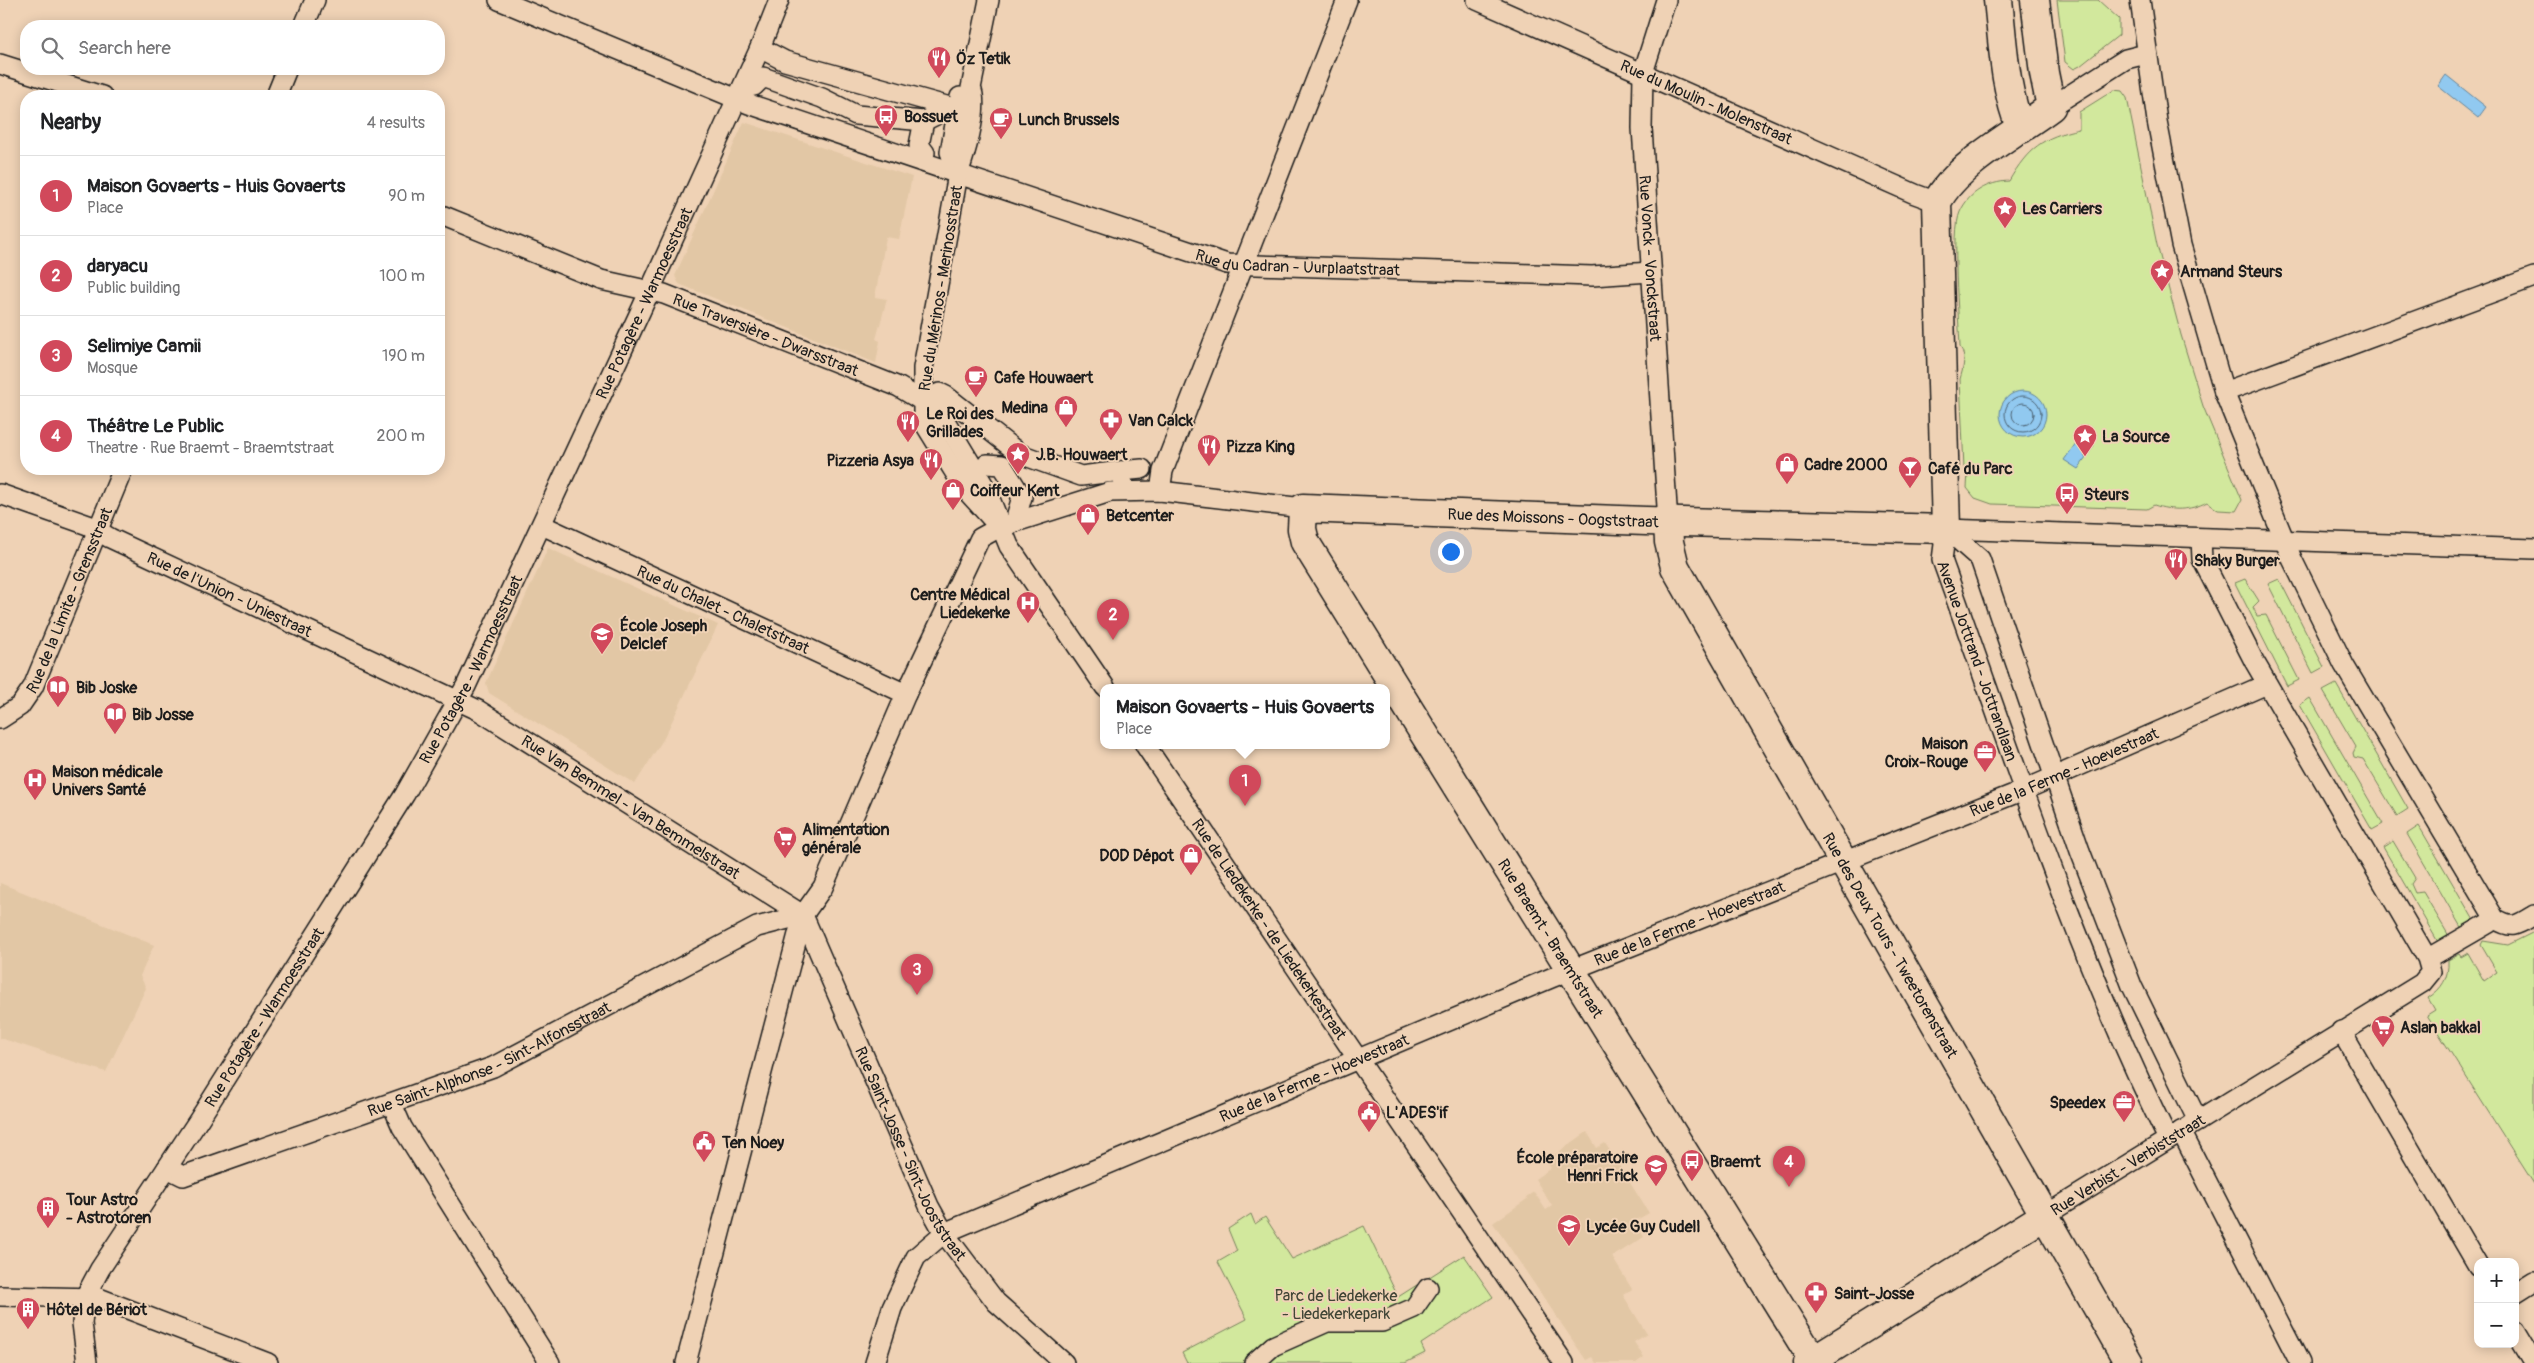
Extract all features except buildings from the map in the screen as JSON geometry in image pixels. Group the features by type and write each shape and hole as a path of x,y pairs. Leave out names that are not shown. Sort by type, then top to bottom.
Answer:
{"street":[{"path":"307,20 315,0"},
{"path":"499,0 822,98 856,115 929,119 919,145 925,153"},
{"name":"Rue Potagère - Warmoesstraat","path":"85,1297 100,1269 167,1168 405,794 457,701 542,525 649,292 755,79 779,0"},
{"name":"Rue du Mérinos - Merinosstraat","path":"958,174 950,152 957,109 960,98 971,88 988,0"},
{"path":"1160,491 1163,471 1347,0"},
{"name":"Rue du Moulin - Molenstraat","path":"1477,0 1936,202"},
{"name":"Rue Vonck - Vonckstraat","path":"1666,0 1643,73 1642,128 1668,522"},
{"path":"1998,0 2007,78 2014,111 2021,129"},
{"path":"2035,0 2044,73 2051,107"},
{"path":"2140,0 2146,54 2181,245 2224,392 2285,542 2344,665 2492,921 2506,926 2518,925 2534,915"},
{"path":"2146,54 2126,59 2051,107 1959,173 1944,188 1936,202 1946,529 2534,549"},
{"path":"755,79 785,61 957,109"},
{"path":"0,64 20,70"},
{"path":"35,75 83,90"},
{"path":"278,90 285,75"},
{"name":"Rue du Cadran - Uurplaatstraat","path":"755,79 958,174 1227,264 1592,276 1650,272"},
{"name":"Rue du Mérinos - Merinosstraat","path":"971,88 976,98 965,155 958,174 923,368 934,394 923,421 964,489 1000,527"},
{"name":"Rue Traversière - Dwarsstraat","path":"445,216 601,280 664,294 884,381 934,394 1020,454 1082,476 1122,478 1142,469"},
{"path":"2224,392 2534,277"},
{"path":"1017,514 1022,497 992,468 1020,454"},
{"name":"Rue de la Limite - Grensstraat","path":"0,719 20,706 33,687 121,475"},
{"name":"Rue des Moissons - Oogststraat","path":"803,915 823,887 906,694 975,546 980,538 1000,527 1110,492 1160,491 1303,508 1668,522 1946,529"},
{"name":"Rue de l'Union - Uniestraat","path":"0,494 98,530 457,701"},
{"name":"Rue Braemt - Braemtstraat","path":"1303,508 1302,529 1305,542 1812,1362"},
{"name":"Rue des Deux Tours - Tweetorenstraat","path":"1668,522 1669,542 1675,567 2129,1363"},
{"name":"Rue du Chalet - Chaletstraat","path":"542,525 906,694"},
{"path":"1000,527 1009,546 1104,684"},
{"name":"Avenue Jottrand - Jottrandlaan","path":"1946,529 1980,559 2080,851 2132,986 2198,1120"},
{"name":"Avenue Jottrand - Jottrandlaan","path":"1946,529 1942,560 2090,968 2175,1135 2300,1363"},
{"path":"2201,539 2202,559 2267,684 2429,957 2492,921"},
{"name":"Rue de la Ferme - Hoevestraat","path":"944,1232 1571,970 2024,790 2267,684"},
{"name":"Rue Van Bemmel - Van Bemmelstraat","path":"457,701 478,710 803,915"},
{"name":"Rue de Liedekerke - de Liedekerkestraat","path":"1148,749 1564,1363"},
{"path":"686,1363 803,915"},
{"name":"Rue Saint-Alphonse - Sint-Alfonsstraat","path":"167,1168 183,1176 493,1067 757,928 803,915"},
{"name":"Rue Saint-Josse - Sint-Jooststraat","path":"803,915 930,1206 944,1232 996,1302 1064,1363"},
{"name":"Rue Verbist - Verbiststraat","path":"1812,1362 2341,1031 2422,983 2431,972 2429,957"},
{"path":"2341,1031 2474,1259"},
{"path":"392,1104 402,1127 550,1363"},
{"path":"875,1363 892,1308 916,1258 944,1232"},
{"path":"2519,1290 2534,1281"},
{"path":"1254,1363 1273,1346 1327,1322 1382,1322 1414,1308 1428,1288"},
{"path":"0,1296 85,1297 113,1301 268,1363"},
{"path":"85,1297 82,1323 87,1363"},
{"path":"2519,1338 2534,1363"}],"shaded area":[{"path":"744,122 912,177 899,239 886,237 875,297 887,299 876,339 880,341 876,363 679,284 675,276"},
{"name":"École Joseph Delclef","path":"548,548 718,625 664,738 635,784 489,693 486,683"},
{"path":"0,883 154,945 140,976 146,988 106,1072 0,1038"},
{"name":"Lycée Guy Cudell","path":"1587,1132 1597,1148 1605,1143 1649,1213 1635,1221 1644,1237 1612,1257 1632,1289 1623,1295 1647,1334 1634,1342 1644,1357 1636,1363 1596,1363 1592,1357 1586,1360 1493,1223 1534,1192 1546,1210 1552,1206 1535,1179 1551,1168 1546,1161"}],"green space":[{"path":"2057,0 2098,0 2119,19 2119,35 2074,69 2065,62"},
{"path":"2114,90 2122,91 2127,98 2157,245 2181,335 2203,406 2242,500 2236,511 2218,510 2207,502 2194,507 2180,509 2154,505 2147,509 1992,504 1975,498 1967,488 1968,471 1964,468 1960,379 1964,358 1960,347 1956,277 1956,238 1960,212 1968,199 1980,189 1994,183 2009,181 2030,152 2046,140 2079,129 2079,112"},
{"path":"2245,579 2259,601 2253,607 2257,616 2266,615 2299,680 2287,686 2235,583"},
{"path":"2279,579 2324,667 2313,673 2268,584"},
{"path":"2336,684 2408,809 2397,816 2363,759 2354,757 2353,753 2356,747 2323,691"},
{"path":"2310,698 2383,824 2372,830 2300,705"},
{"path":"2419,826 2475,922 2462,929 2407,834"},
{"path":"2393,841 2415,878 2411,884 2415,893 2423,892 2449,936 2438,942 2383,847"},
{"path":"2534,932 2534,1184 2427,1015 2435,1010 2428,998 2444,982 2448,960 2459,954 2461,957 2468,953 2484,981 2497,972 2481,945 2483,941 2508,945"},
{"name":"Parc de Liedekerke - Liedekerkepark","path":"1251,1214 1255,1224 1265,1217 1292,1259 1364,1226 1398,1297 1464,1255 1493,1297 1421,1344 1425,1353 1405,1363 1187,1363 1182,1353 1247,1319 1218,1262 1237,1251 1228,1229"}],"water":[{"path":"2446,75 2486,107 2478,118 2438,86"},
{"path":"2023,391 2036,395 2042,401 2046,414 2042,427 2036,433 2023,437 2010,433 2004,427 2000,414 2004,401 2010,395"},
{"path":"2081,436 2094,445 2086,457 2084,456 2086,458 2078,469 2064,460"}],"place":[{"name":"Öz Tetik","path":"939,79"},
{"name":"Bossuet","path":"886,137"},
{"name":"Lunch Brussels","path":"1001,140"},
{"name":"Les Carriers","path":"2005,229"},
{"name":"Armand Steurs","path":"2162,292"},
{"name":"Cafe Houwaert","path":"976,398"},
{"name":"Medina","path":"1066,428"},
{"name":"Van Calck","path":"1111,441"},
{"name":"Le Roi des Grillades","path":"908,443"},
{"name":"La Source","path":"2085,457"},
{"name":"Pizza King","path":"1209,467"},
{"name":"J.B. Houwaert","path":"1018,475"},
{"name":"Pizzeria Asya","path":"931,481"},
{"name":"Cadre 2000","path":"1787,485"},
{"name":"Café du Parc","path":"1910,489"},
{"name":"Coiffeur Kent","path":"953,511"},
{"name":"Steurs","path":"2067,515"},
{"name":"Betcenter","path":"1088,536"},
{"name":"Shaky Burger","path":"2176,581"},
{"name":"Centre Médical Liedekerke","path":"1028,624"},
{"name":"daryacu","path":"1113,640"},
{"name":"École Joseph Delclef","path":"602,655"},
{"name":"Bib Joske","path":"58,708"},
{"name":"Bib Josse","path":"115,735"},
{"name":"Maison Croix-Rouge","path":"1985,773"},
{"name":"Maison médicale Univers Santé","path":"35,801"},
{"name":"Maison Govaerts - Huis Govaerts","path":"1245,806"},
{"name":"Alimentation générale","path":"785,859"},
{"name":"DOD Dépot","path":"1191,876"},
{"name":"Selimiye Camii","path":"917,995"},
{"name":"Aslan bakkal","path":"2383,1048"},
{"name":"Speedex","path":"2124,1123"},
{"name":"L'ADES'if","path":"1369,1133"},
{"name":"Ten Noey","path":"704,1163"},
{"name":"Braemt","path":"1692,1182"},
{"name":"École préparatoire Henri Frick","path":"1656,1187"},
{"name":"Théâtre Le Public","path":"1789,1187"},
{"name":"Tour Astro - Astrotoren","path":"48,1229"},
{"name":"Lycée Guy Cudell","path":"1569,1247"},
{"name":"Saint-Josse","path":"1816,1314"},
{"name":"Hôtel de Bériot","path":"28,1330"}]}
